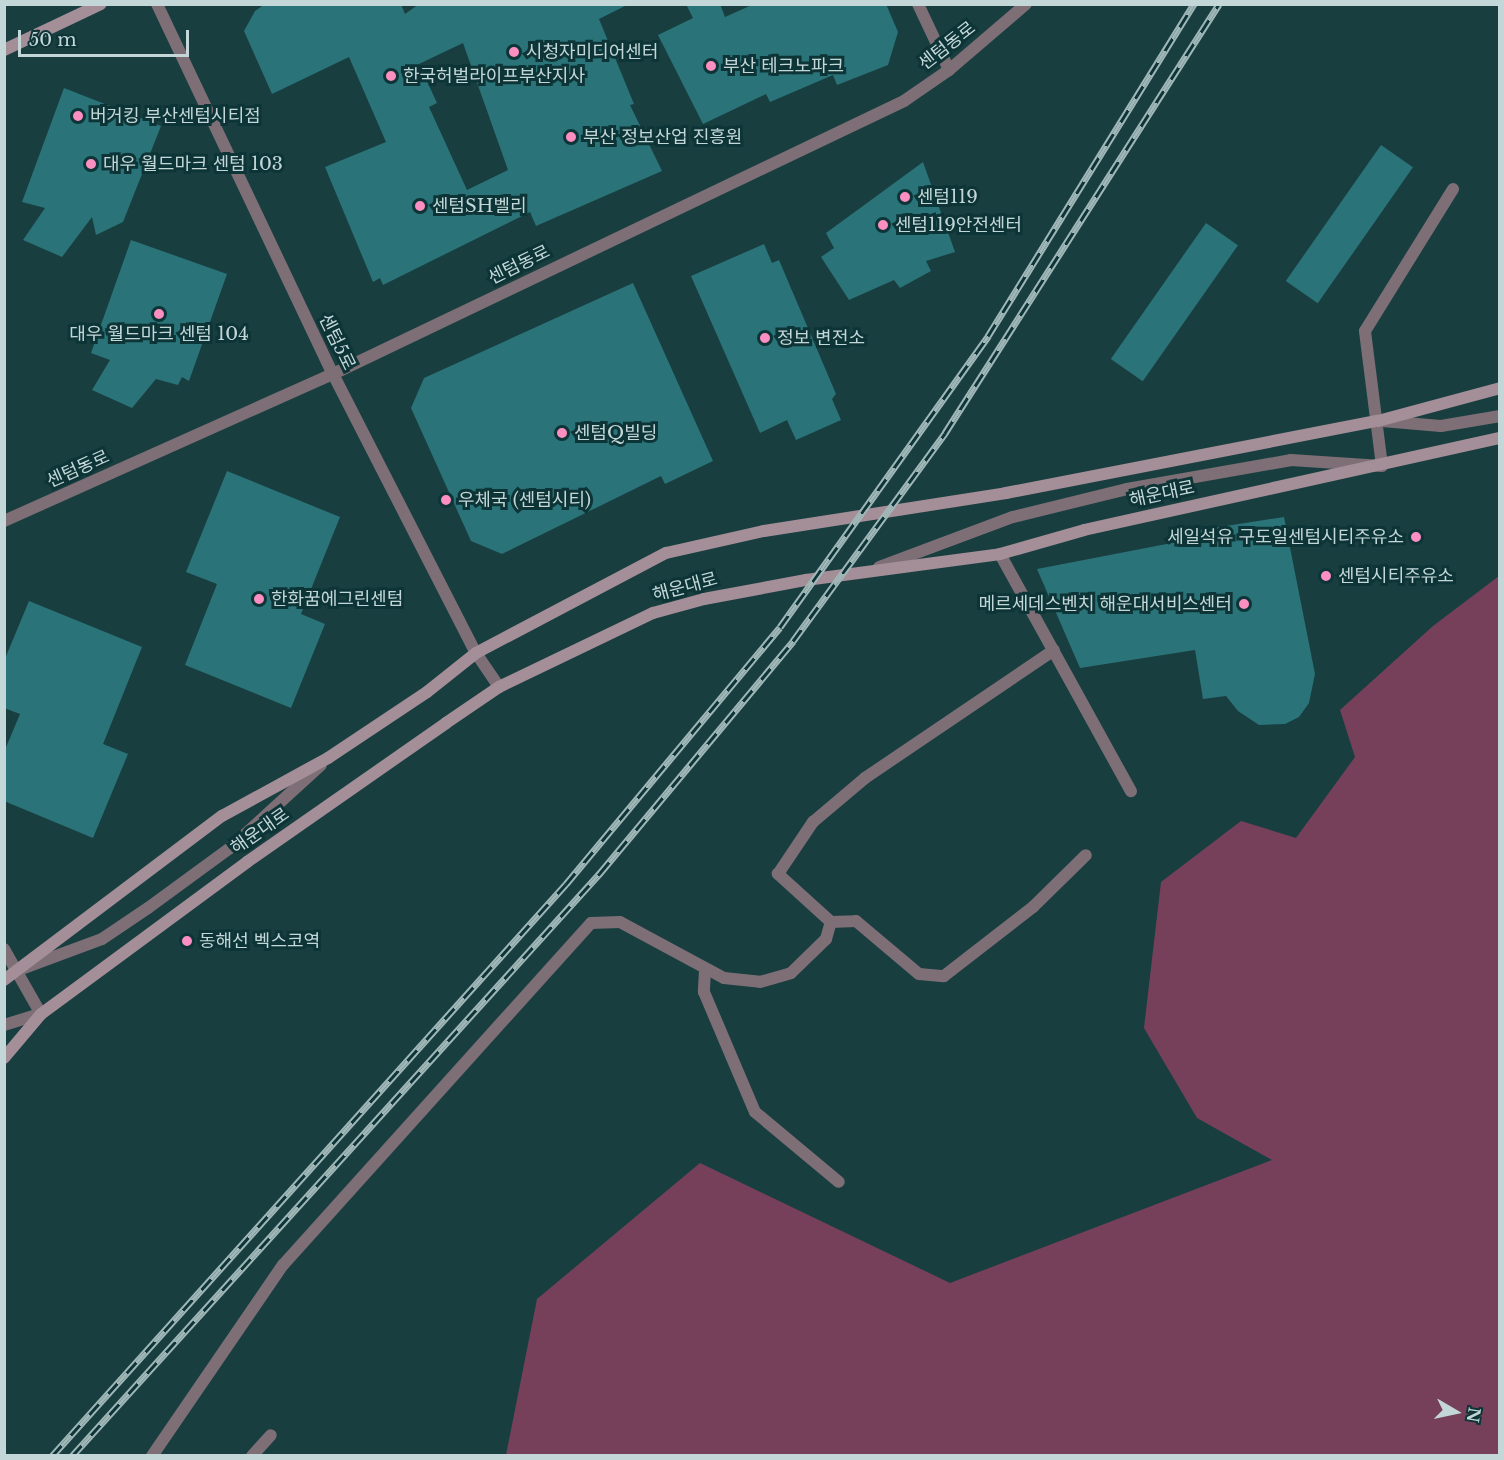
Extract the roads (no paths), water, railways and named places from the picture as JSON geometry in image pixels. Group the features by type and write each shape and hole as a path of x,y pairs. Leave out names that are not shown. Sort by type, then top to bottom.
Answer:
{"main road":[{"path":"4,50 101,4"},
{"name":"해운대로","path":"4,980 222,816 328,758 428,692 476,653 666,553 764,531 1006,493 1378,421 1500,388"},
{"name":"해운대로","path":"4,1058 41,1014 247,862 499,687 653,614 704,598 1000,554 1084,530 1382,466 1500,438"}],"street":[{"name":"센텀5로","path":"158,4 333,374 476,653 499,687"},
{"path":"918,4 949,70"},
{"name":"센텀동로","path":"4,521 333,374 903,101 949,70 1026,4"},
{"path":"867,572 1013,518 1127,489 1291,460 1382,466 1365,331 1454,189"},
{"path":"1378,421 1441,426 1500,416"},
{"path":"1000,554 1131,791"},
{"path":"1054,650 865,778 813,822 778,874 831,922 856,921 919,974 945,976 1033,907 1086,855"},
{"path":"16,971 102,939 148,908 230,848 328,758"},
{"path":"152,1455 283,1265 591,923 620,922 723,978 775,980 791,973 826,939 831,922"},
{"path":"4,949 41,1014 4,1025"},
{"path":"705,970 704,992 754,1112 839,1182"},
{"path":"252,1455 271,1435"}],"railway":[{"path":"52,1456 566,884 780,627 988,336 1194,4"},
{"path":"72,1456 600,873 793,641 945,433 1219,4"}],"place":[{"name":"시청자미디어센터","path":"514,52"},
{"name":"부산 테크노파크","path":"711,66"},
{"name":"한국허벌라이프부산지사","path":"391,76"},
{"name":"버거킹 부산센텀시티점","path":"78,116"},
{"name":"부산 정보산업 진흥원","path":"571,137"},
{"name":"대우 월드마크 센텀 103","path":"91,164"},
{"name":"센텀119","path":"905,197"},
{"name":"센텀SH벨리","path":"420,206"},
{"name":"센텀119안전센터","path":"883,225"},
{"name":"대우 월드마크 센텀 104","path":"159,314"},
{"name":"정보 변전소","path":"765,338"},
{"name":"센텀Q빌딩","path":"562,433"},
{"name":"우체국 (센텀시티)","path":"446,500"},
{"name":"세일석유 구도일센텀시티주유소","path":"1416,537"},
{"name":"센텀시티주유소","path":"1326,576"},
{"name":"한화꿈에그린센텀","path":"259,599"},
{"name":"메르세데스벤치 해운대서비스센터","path":"1244,604"},
{"name":"동해선 벡스코역","path":"187,941"}]}
